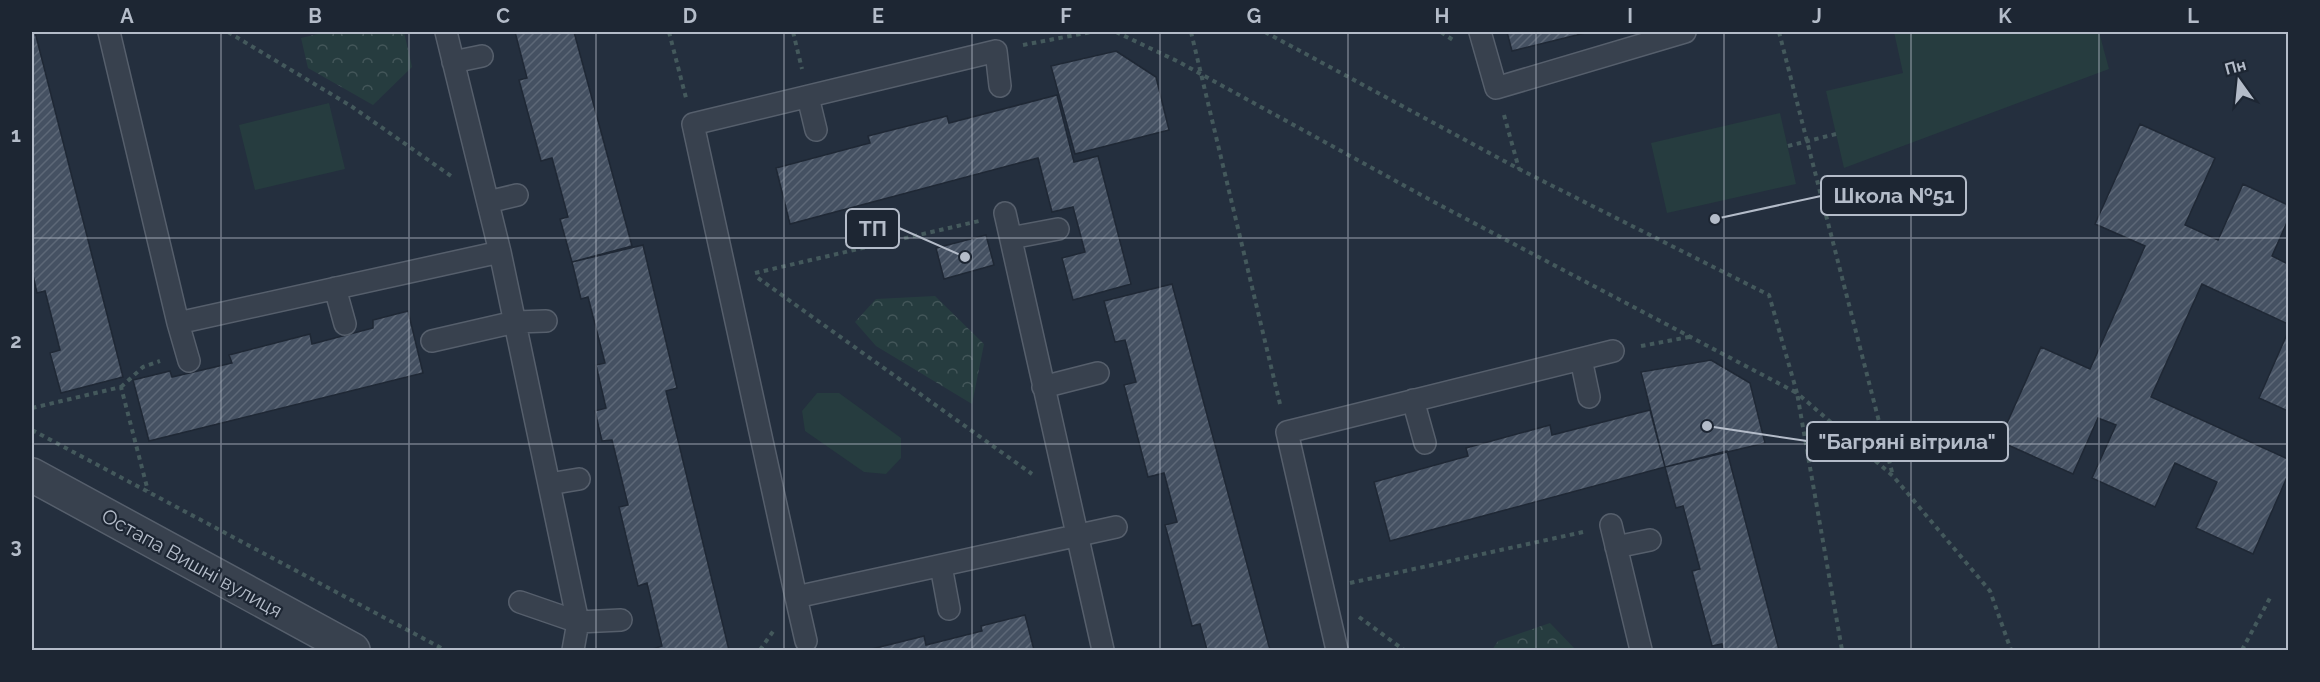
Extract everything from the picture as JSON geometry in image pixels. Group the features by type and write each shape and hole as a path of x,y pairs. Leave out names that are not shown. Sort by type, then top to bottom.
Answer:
{"street":[{"name":"Остапа Вишні вулиця","path":"32,475 353,651"}],"lane":[{"path":"109,32 178,323 188,356"},
{"path":"446,32 500,252 578,622 573,651"},
{"path":"1480,32 1496,88 1685,32"},
{"path":"806,641 693,124 996,51 1000,86"},
{"path":"453,62 482,56"},
{"path":"808,97 816,130"},
{"path":"488,202 517,195"},
{"path":"1005,213 1103,651"},
{"path":"1011,238 1058,229"},
{"path":"178,323 500,252"},
{"path":"335,288 345,324"},
{"path":"432,341 515,322 546,321"},
{"path":"1337,651 1287,432 1613,351"},
{"path":"1581,359 1589,397"},
{"path":"1043,387 1098,373"},
{"path":"1413,400 1425,442"},
{"path":"549,484 579,479"},
{"path":"1611,525 1641,651"},
{"path":"796,597 1116,527"},
{"path":"1616,547 1650,540"},
{"path":"941,566 949,609"},
{"path":"520,602 578,622 621,620"}],"path":[{"path":"228,32 351,106 488,202"},
{"path":"669,32 693,124"},
{"path":"793,32 808,97"},
{"path":"996,51 1091,32"},
{"path":"1116,32 1179,62 1434,202 1797,393 1893,476 1990,591 2011,651"},
{"path":"1191,32 1287,432"},
{"path":"1265,32 1519,169 1768,295 1797,393 1842,651"},
{"path":"1779,32 1893,476"},
{"path":"1496,88 1519,169"},
{"path":"1788,146 1836,134"},
{"path":"1005,213 989,219 752,274 1068,499"},
{"path":"1613,351 1690,337"},
{"path":"32,408 121,387 143,367 188,356"},
{"path":"121,387 148,491"},
{"path":"32,430 445,651"},
{"path":"1323,589 1611,525"},
{"path":"1323,589 1404,651"},
{"path":"2242,651 2271,596"}],"green space":[{"path":"326,32 404,32 412,67 373,105 308,68 301,38"},
{"path":"1894,32 2099,32 2109,69 1844,168 1826,91 1903,73"},
{"path":"329,103 345,169 255,190 239,125"},
{"path":"1780,113 1796,184 1667,213 1651,143"},
{"path":"935,296 984,344 972,404 876,346 855,322 876,299"},
{"path":"817,393 839,393 901,438 901,458 886,474 864,472 805,431 802,411"},
{"path":"1550,623 1576,650 1492,650 1498,641"}],"building":[{"path":"32,32 35,32 123,377 61,393 50,353 60,350 45,291 37,293 32,271"},
{"path":"515,32 574,32 632,246 572,262 560,219 568,217 552,158 541,161 519,80 527,78"},
{"path":"1507,32 1589,32 1512,51"},
{"path":"1116,51 1156,77 1169,130 1075,154 1051,66"},
{"path":"1057,95 1074,162 1098,156 1131,284 1073,300 1062,258 1085,252 1073,207 1052,212 1038,158 790,224 776,168 870,143 868,136 947,116 949,123"},
{"path":"2140,124 2215,158 2185,225 2218,240 2243,184 2288,205 2288,220 2272,256 2288,264 2288,324 2202,284 2151,397 2288,459 2288,475 2253,554 2196,528 2217,482 2175,463 2155,507 2092,478 2116,425 2098,418 2073,474 1999,441 2041,347 2090,369 2145,246 2095,224"},
{"path":"986,235 994,265 944,279 936,248"},
{"path":"643,245 677,388 666,391 729,650 653,649 662,646 647,583 638,586 619,507 628,505 612,440 602,441 595,411 606,408 596,365 605,363 588,297 581,299 572,262"},
{"path":"1172,284 1270,650 1207,650 1200,624 1192,626 1165,525 1177,522 1164,473 1148,477 1124,385 1136,382 1125,340 1115,342 1104,301"},
{"path":"408,311 423,373 149,441 133,380 170,371 172,377 232,363 229,355 310,334 312,344 373,328 373,320"},
{"path":"2288,332 2288,411 2259,398"},
{"path":"1711,360 1750,383 1765,443 1665,467 1641,372"},
{"path":"1650,410 1665,467 1390,541 1374,482 1468,456 1466,448 1550,425 1552,435"},
{"path":"1727,451 1779,650 1723,650 1722,644 1712,646 1692,571 1700,569 1683,506 1676,508 1665,467"},
{"path":"1025,615 1034,650 868,650 924,636 926,645 982,631 981,626"}],"place":[{"name":"Школа №51","path":"1715,219"},
{"name":"ТП","path":"965,257"},
{"name":"\"Багряні вітрила\"","path":"1707,426"}]}
